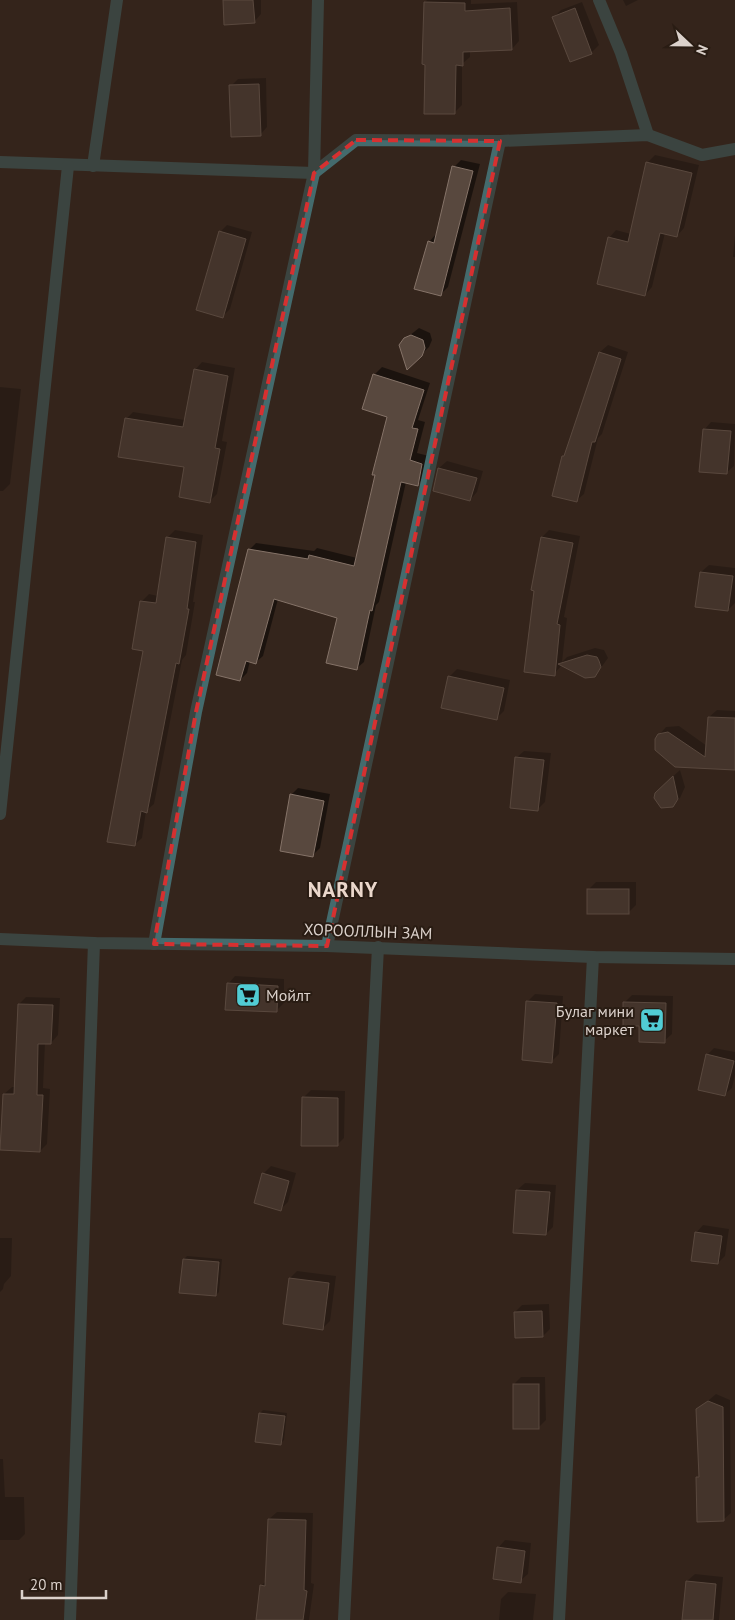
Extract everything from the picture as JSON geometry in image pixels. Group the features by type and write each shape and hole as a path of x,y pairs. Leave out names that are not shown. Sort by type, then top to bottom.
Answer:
{"street":[{"path":"93,166 117,0"},
{"path":"154,944 196,712 314,173 318,0"},
{"path":"598,0 622,53 648,135"},
{"path":"0,162 68,166 314,173 356,140 500,141 648,135 702,155 735,149"},
{"path":"327,946 500,141"},
{"path":"0,814 68,166"},
{"name":"ХОРООЛЛЫН ЗАМ","path":"0,939 94,943 378,947 593,957 735,959"},
{"path":"70,1620 94,943"},
{"path":"344,1620 378,947"},
{"path":"559,1620 593,957"}],"highlighted area":[{"path":"356,140 500,141 327,946 154,944 196,712 314,173"}],"building":[{"path":"223,0 253,0 255,23 224,25"},
{"path":"424,2 465,3 465,11 510,8 512,50 463,52 463,66 456,65 455,114 424,114 425,65 422,64"},
{"path":"575,8 592,54 570,62 552,17"},
{"path":"259,84 261,136 231,137 229,85"},
{"path":"646,162 692,173 677,237 660,233 645,296 597,284 608,237 628,242"},
{"path":"452,166 473,171 441,296 414,289 428,241 434,243"},
{"path":"219,231 246,239 223,318 196,310"},
{"path":"411,335 423,340 425,348 422,356 407,370 399,345 404,338"},
{"path":"599,352 621,359 595,442 592,442 577,502 552,496 562,456 564,456"},
{"path":"194,369 228,376 215,448 220,449 210,503 179,497 184,467 118,457 125,418 183,427"},
{"path":"373,374 424,390 412,428 418,429 410,460 422,464 418,486 401,482 357,670 326,663 337,618 274,599 256,664 246,661 240,681 216,675 248,549 308,559 309,555 354,566 375,475 372,475 387,417 362,409"},
{"path":"703,429 731,431 727,474 699,472"},
{"path":"438,468 477,478 470,501 433,491"},
{"path":"166,537 196,542 187,609 189,609 179,664 176,663 147,813 141,811 135,846 107,842 143,651 132,649 140,601 156,603"},
{"path":"541,537 573,543 557,624 560,625 555,676 524,672 534,591 531,590"},
{"path":"700,572 733,576 728,611 695,607"},
{"path":"587,655 597,657 599,661 601,667 595,677 585,678 558,664"},
{"path":"448,676 504,688 497,720 441,708"},
{"path":"708,717 735,718 735,770 675,767 655,750 655,739 658,734 668,732 705,757"},
{"path":"515,757 544,760 538,811 510,808"},
{"path":"673,776 678,799 673,807 661,808 654,798 655,793"},
{"path":"290,794 324,801 313,857 280,851"},
{"path":"587,889 629,889 629,914 587,914"},
{"path":"227,983 278,986 277,1012 225,1010"},
{"path":"526,1001 557,1003 552,1063 522,1060"},
{"path":"623,1002 666,1003 665,1043 639,1042 639,1026 623,1026"},
{"path":"18,1004 53,1005 51,1044 38,1044 37,1095 43,1095 40,1152 0,1150 3,1094 14,1094"},
{"path":"706,1054 734,1061 725,1096 698,1090"},
{"path":"302,1097 338,1098 338,1146 301,1146"},
{"path":"262,1173 289,1181 281,1211 254,1203"},
{"path":"516,1190 550,1192 546,1235 513,1233"},
{"path":"695,1232 722,1236 718,1264 691,1261"},
{"path":"183,1259 219,1262 216,1296 179,1293"},
{"path":"289,1278 329,1283 323,1330 283,1324"},
{"path":"542,1311 543,1337 515,1338 514,1312"},
{"path":"513,1384 539,1384 539,1429 513,1429"},
{"path":"708,1401 723,1407 724,1521 697,1522 696,1477 699,1477 696,1409"},
{"path":"259,1413 285,1416 281,1445 255,1442"},
{"path":"268,1519 306,1520 304,1590 307,1591 303,1620 256,1620 260,1585 265,1586"},
{"path":"497,1547 525,1551 521,1583 493,1579"},
{"path":"686,1581 716,1584 713,1620 682,1620"}],"place":[{"name":"Мойлт","path":"248,995"},
{"name":"Булаг мини маркет","path":"652,1020"}],"district":[{"name":"NARNY","path":"343,889"}]}
